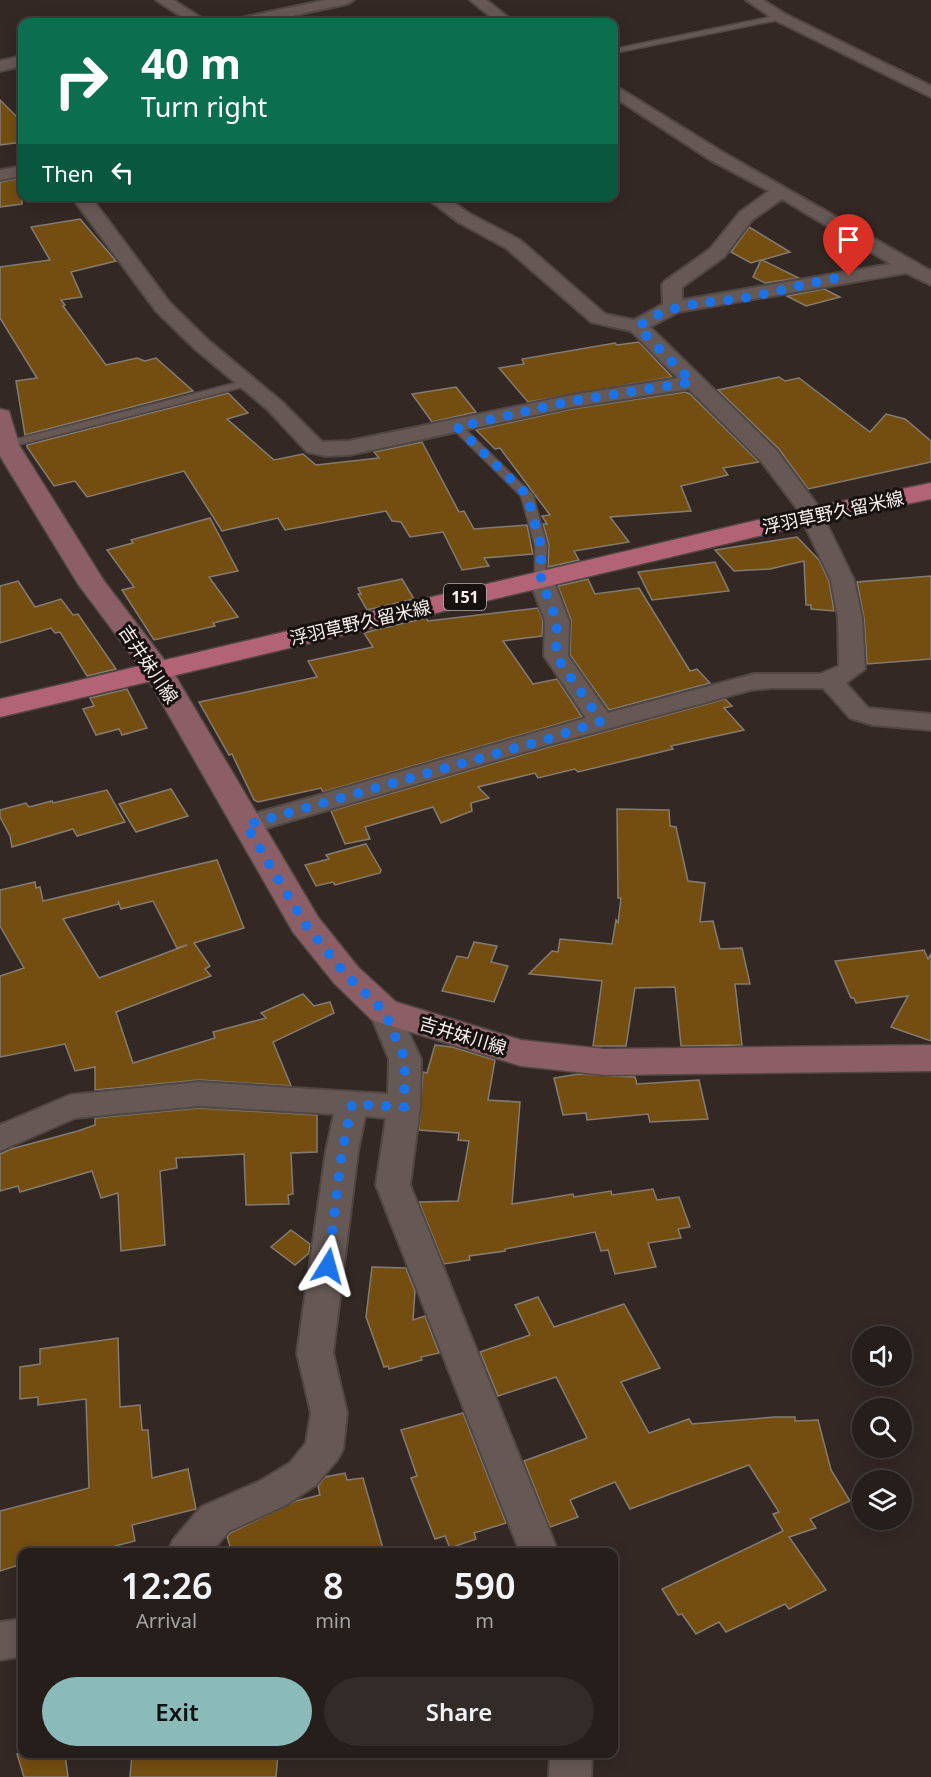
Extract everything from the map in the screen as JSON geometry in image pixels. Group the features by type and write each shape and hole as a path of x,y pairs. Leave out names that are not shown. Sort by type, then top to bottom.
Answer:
{"main road":[{"name":"吉井妹川線","path":"0,416 3,446 92,584 157,670 305,924 346,975 384,1011 521,1053 604,1062 931,1058"},
{"name":"浮羽草野久留米線","path":"0,708 809,516 931,491"}],"street":[{"path":"163,0 193,18"},
{"path":"264,18 348,0"},
{"path":"477,0 501,18"},
{"path":"753,0 780,17 931,92"},
{"path":"0,66 18,62"},
{"path":"618,93 718,157 912,266 931,279"},
{"path":"0,175 18,172"},
{"path":"673,307 672,285 717,253 746,216 781,191"},
{"path":"84,201 163,307 202,345 273,405 315,447 349,448 572,401 692,382"},
{"path":"246,825 551,738 601,721 761,681 830,681 846,675 852,669 851,607 838,569 809,516 807,506 769,456 638,327 598,318 513,244 464,218 440,201"},
{"path":"638,327 648,319 673,307 748,297 828,279 912,266"},
{"path":"541,579 557,621 556,656 601,721"},
{"path":"830,681 859,713 931,722"},
{"path":"384,1011 405,1059 404,1107 393,1185 537,1548"},
{"path":"0,1139 70,1107 199,1094 404,1107"},
{"path":"190,1548 215,1519 273,1493 303,1474 324,1449 329,1413 315,1353 338,1202 342,1151 352,1104"},
{"path":"0,1641 18,1639"},
{"path":"570,1777 571,1758"}],"lane":[{"path":"618,50 780,17"},
{"path":"3,446 247,383"},
{"path":"457,427 527,495 541,546 541,579"}],"building":[{"path":"0,100 18,118 18,143 0,145"},
{"path":"18,179 18,201 22,201 22,204 0,207 0,182"},
{"path":"80,219 116,261 71,272 82,297 61,300 65,305 63,306 106,365 137,358 145,361 156,358 193,391 25,435 16,381 37,378 0,318 0,267 50,260 31,227"},
{"path":"749,227 790,252 762,260 799,278 765,283 753,277 761,260 751,263 731,252"},
{"path":"824,289 840,297 806,306 787,296"},
{"path":"639,342 672,377 528,402 499,368 524,364 522,359 615,343 617,345"},
{"path":"779,377 785,381 799,378 870,432 886,414 905,419 931,441 931,462 808,489 779,449 718,390"},
{"path":"456,387 476,412 432,422 412,394"},
{"path":"685,392 690,394 759,462 723,468 728,475 681,486 691,511 610,517 629,542 574,551 579,560 548,567 549,545 543,524 547,524 542,516 550,515 500,448 495,449 476,430 572,409"},
{"path":"228,393 248,413 227,419 274,460 303,454 316,465 379,458 374,452 422,442 459,512 464,511 474,529 527,525 533,554 484,558 489,566 462,570 443,532 410,537 401,522 392,521 386,511 285,530 278,518 222,531 184,471 87,497 75,481 54,486 27,447 27,445"},
{"path":"210,518 238,571 209,577 238,617 213,623 215,626 154,640 122,590 134,587 107,550 133,543 131,540"},
{"path":"797,537 819,560 829,581 834,611 811,609 811,605 806,605 804,561 770,569 734,571 715,550"},
{"path":"715,562 729,591 652,600 638,572"},
{"path":"931,576 931,659 867,664 864,618 857,582"},
{"path":"402,579 414,599 367,610 358,594 361,594 358,588"},
{"path":"588,579 595,594 639,588 690,671 697,669 710,683 609,710 570,655 571,620 558,586"},
{"path":"18,581 35,607 61,599 73,615 78,614 116,669 87,676 60,632 55,633 51,628 0,643 0,586"},
{"path":"538,608 543,621 542,636 503,641 533,684 557,679 582,717 323,792 321,788 258,802 254,800 232,754 229,755 199,702 317,677 308,661 373,647 364,633 426,618 428,621"},
{"path":"127,689 147,728 122,735 119,729 96,735 83,709 94,706 90,698"},
{"path":"725,699 732,706 724,708 744,730 671,746 673,749 578,772 575,769 538,778 535,773 478,787 489,798 471,803 472,811 441,823 433,807 365,827 370,839 345,844 331,811 549,747"},
{"path":"171,789 188,816 136,832 119,804"},
{"path":"107,790 125,822 77,836 73,829 12,847 10,836 0,817 0,810 26,803 29,807 52,801 53,803"},
{"path":"617,809 669,810 670,826 676,827 688,881 705,883 700,922 713,921 720,949 742,948 750,984 735,984 742,1045 681,1046 675,987 635,988 626,1046 593,1046 602,981 529,974 552,951 558,952 560,939 612,944 616,920 618,923 621,898 618,898"},
{"path":"366,844 381,870 380,873 335,885 333,882 316,886 305,865 329,859 326,855"},
{"path":"217,860 244,928 194,943 210,966 205,969 211,976 116,1012 133,1063 215,1038 213,1032 266,1018 261,1013 303,994 314,1006 330,1002 334,1013 273,1042 291,1086 199,1080 95,1090 95,1067 75,1071 65,1044 0,1057 0,976 24,968 0,926 0,890 35,882 36,888 40,887 43,901","holes":["118,901 121,909 153,901 177,948 187,945 99,978 63,919 119,904"]},
{"path":"474,942 497,946 491,962 508,966 494,1002 442,991 457,956 468,958"},
{"path":"924,950 928,959 931,954 931,1041 891,1027 908,996 856,1003 854,998 851,998 835,961"},
{"path":"435,1045 452,1047 495,1060 488,1100 520,1102 512,1204 573,1194 574,1197 611,1191 612,1195 653,1189 657,1200 679,1197 690,1227 678,1229 681,1238 648,1243 656,1267 615,1274 608,1250 601,1251 595,1232 505,1249 505,1251 469,1256 470,1260 444,1264 419,1202 458,1201 469,1141 458,1140 459,1133 419,1130 423,1072 427,1073"},
{"path":"578,1074 635,1077 637,1084 699,1080 708,1119 650,1122 648,1114 587,1120 586,1113 563,1115 554,1078"},
{"path":"199,1108 317,1115 317,1152 291,1153 293,1194 288,1195 289,1204 246,1205 244,1154 176,1158 177,1168 160,1171 165,1245 121,1251 118,1193 101,1198 92,1171 20,1192 18,1186 0,1191 0,1154 11,1149 95,1125 95,1118"},
{"path":"291,1230 310,1244 309,1253 295,1265 271,1247"},
{"path":"372,1267 406,1268 415,1291 413,1320 425,1316 439,1353 389,1369 388,1366 384,1367 366,1317"},
{"path":"538,1297 554,1327 624,1304 660,1368 621,1382 649,1433 689,1419 692,1424 775,1417 795,1417 795,1421 818,1420 831,1470 850,1501 810,1519 816,1528 789,1537 826,1590 789,1609 785,1604 726,1632 719,1622 696,1634 682,1614 678,1615 662,1589 783,1531 773,1514 779,1512 749,1465 630,1509 615,1482 570,1500 578,1517 550,1527 524,1461 587,1438 556,1377 498,1396 480,1352 530,1335 515,1305"},
{"path":"118,1338 120,1407 140,1405 142,1430 148,1430 152,1478 188,1469 196,1509 132,1525 135,1541 108,1548 18,1548 18,1565 0,1571 0,1511 89,1488 86,1399 38,1405 38,1397 20,1399 20,1367 40,1364 40,1349"},
{"path":"463,1413 506,1523 474,1533 476,1539 450,1548 445,1536 435,1539 411,1478 417,1476 401,1430"},
{"path":"345,1473 347,1480 363,1478 383,1548 231,1548 227,1537 230,1533 296,1501 320,1495 318,1486 325,1477"},
{"path":"18,1758 66,1758 68,1777 24,1777"},
{"path":"132,1758 278,1758 276,1777 130,1777"}],"route":[{"path":"328,1266 338,1202 342,1151 352,1104 404,1107 405,1059 384,1011 346,975 305,924 246,825 551,738 601,721 556,656 557,621 541,579 541,546 527,495 457,427 572,401 692,382 638,327 648,319 673,307 748,297 849,276"}]}
